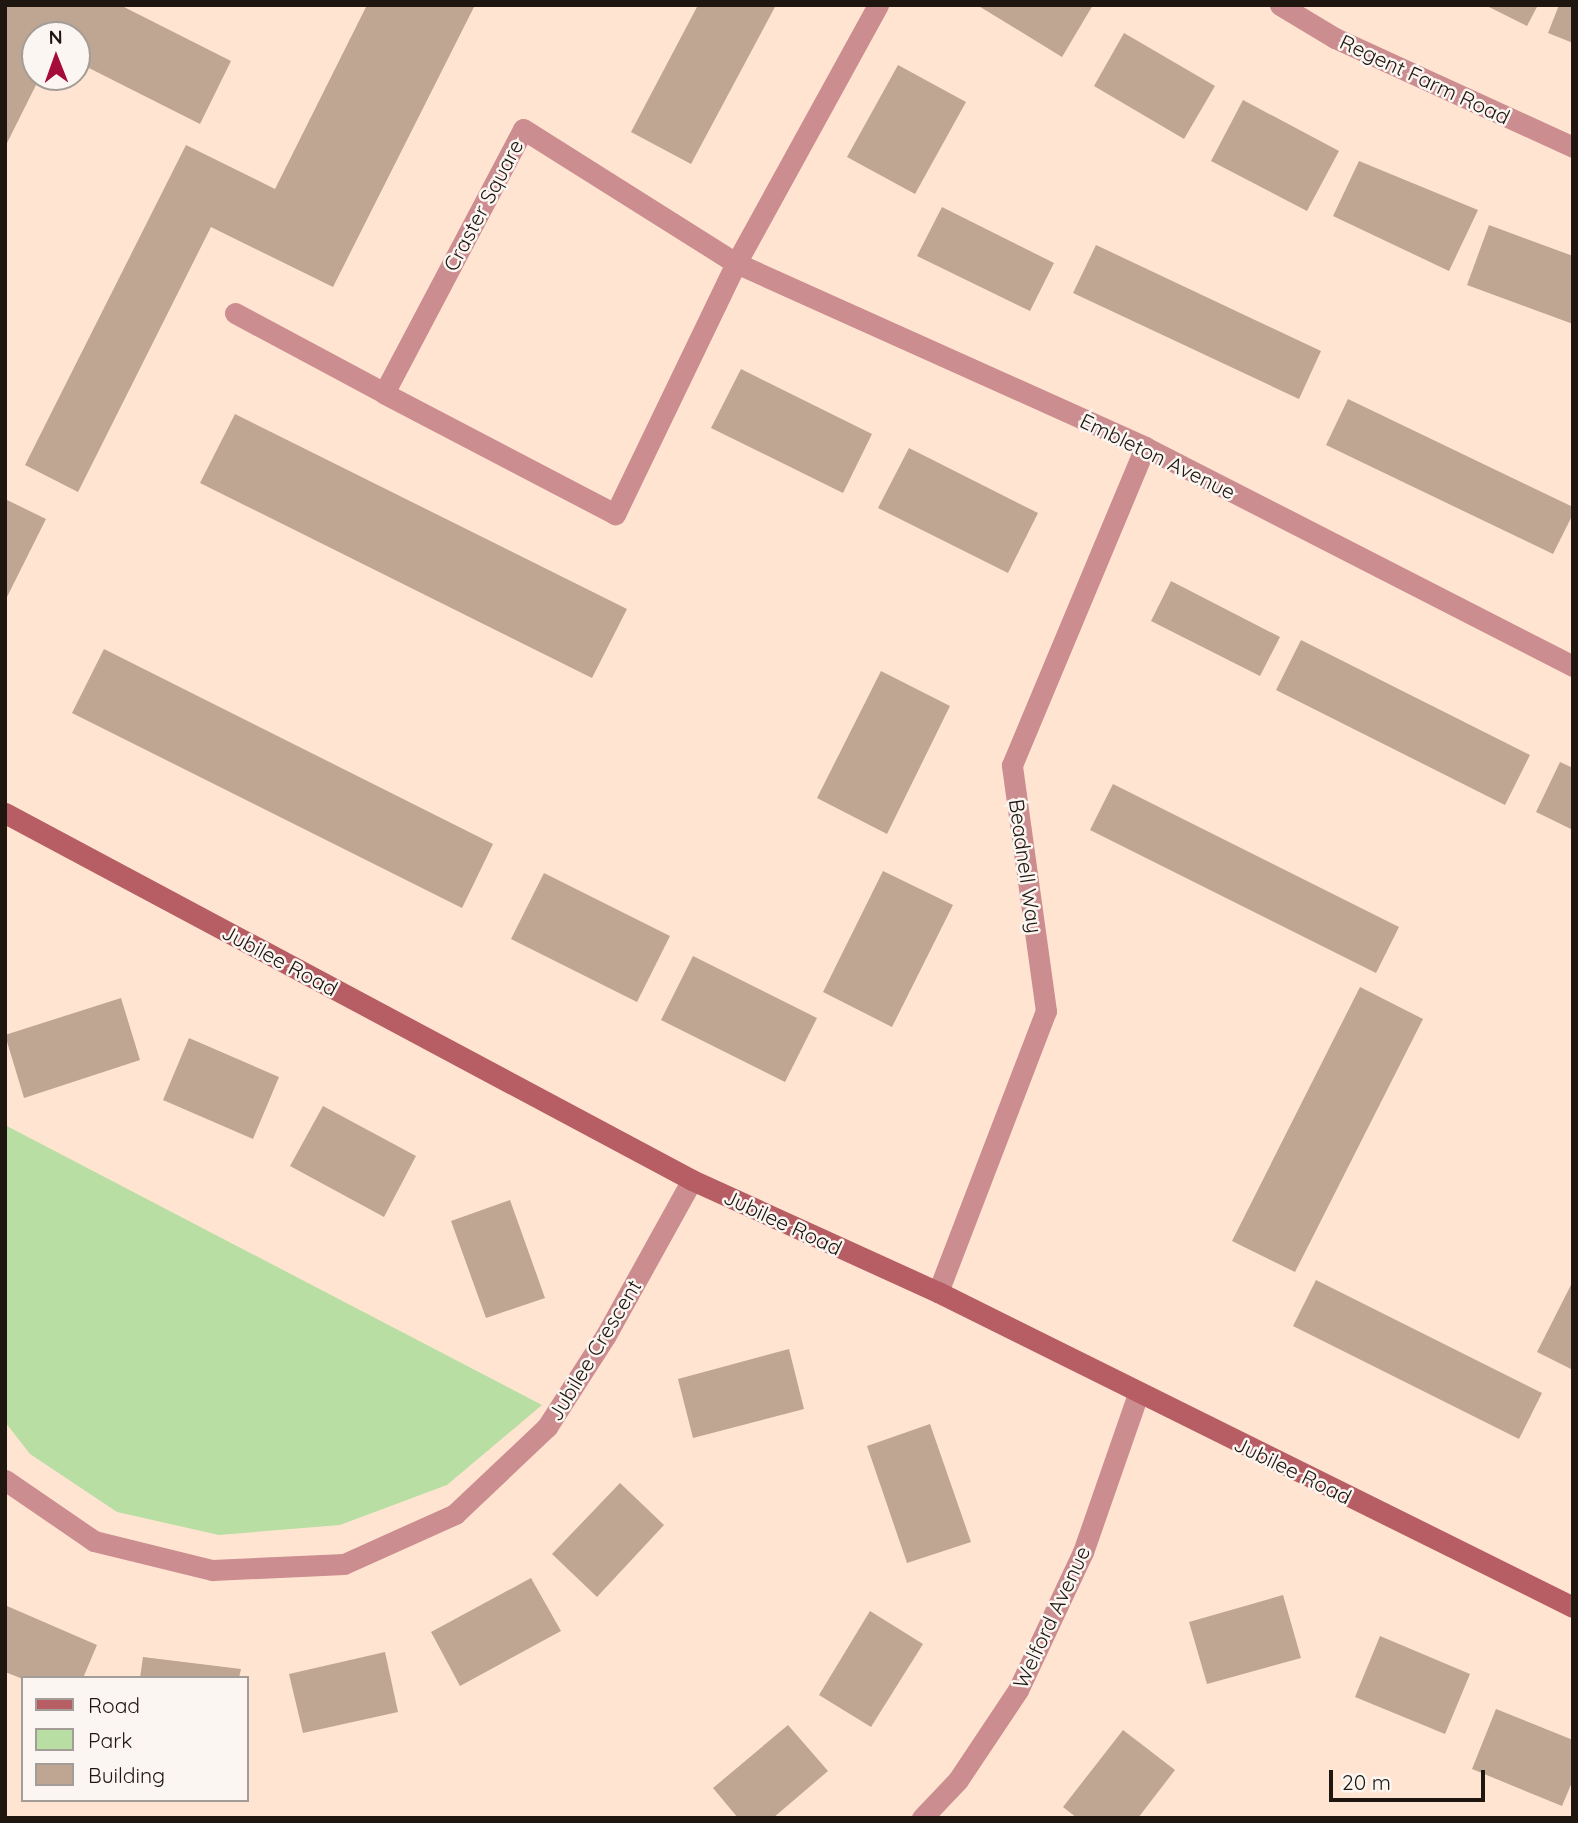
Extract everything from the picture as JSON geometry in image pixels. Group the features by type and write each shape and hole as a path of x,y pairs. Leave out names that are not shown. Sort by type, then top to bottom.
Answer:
{"street":[{"path":"235,313 615,514 736,263 878,5"},
{"name":"Regent Farm Road","path":"1280,5 1335,38 1573,147"},
{"name":"Craster Square","path":"384,393 523,129 736,263"},
{"name":"Embleton Avenue","path":"736,263 1145,447 1573,666"},
{"name":"Beadnell Way","path":"938,1292 1046,1011 1012,765 1145,447"},
{"name":"Jubilee Road","path":"5,813 692,1180 938,1292 1138,1394 1573,1607"},
{"name":"Jubilee Crescent","path":"5,1480 94,1541 212,1570 344,1564 455,1514 547,1427 606,1335 692,1180"},
{"name":"Welford Avenue","path":"922,1818 958,1780 1018,1690 1083,1552 1138,1394"}],"green space":[{"path":"5,1125 542,1405 447,1485 340,1525 219,1535 117,1512 30,1454 5,1422"}],"building":[{"path":"5,5 120,5 231,61 200,124 91,69 91,21 21,21 21,91 33,91 5,147"},
{"path":"367,5 475,5 333,287 211,227 78,492 25,465 186,145 275,189"},
{"path":"698,5 776,5 691,164 631,132"},
{"path":"977,5 1093,5 1062,57"},
{"path":"1485,5 1538,5 1527,26"},
{"path":"1559,5 1573,5 1573,43 1548,33"},
{"path":"1124,33 1215,86 1184,139 1094,86"},
{"path":"898,65 966,102 915,194 847,157"},
{"path":"1243,100 1339,151 1307,211 1211,161"},
{"path":"1359,161 1478,210 1449,271 1333,216"},
{"path":"942,207 1054,263 1030,311 917,256"},
{"path":"1489,225 1573,256 1573,324 1467,285"},
{"path":"1096,245 1321,351 1299,399 1073,293"},
{"path":"741,369 872,434 843,493 711,428"},
{"path":"1348,399 1573,507 1573,514 1553,554 1326,445"},
{"path":"235,414 627,609 592,678 200,483"},
{"path":"909,448 1038,513 1008,573 878,508"},
{"path":"5,499 46,519 5,601"},
{"path":"1171,581 1280,637 1260,676 1151,621"},
{"path":"1301,640 1530,755 1505,805 1276,690"},
{"path":"104,649 493,844 462,908 72,713"},
{"path":"881,671 950,706 887,834 817,798"},
{"path":"1560,762 1573,768 1573,830 1536,812"},
{"path":"1113,784 1399,927 1376,973 1090,830"},
{"path":"883,871 953,905 892,1027 823,992"},
{"path":"544,873 670,936 637,1002 511,939"},
{"path":"693,956 817,1018 785,1082 661,1020"},
{"path":"1360,987 1423,1019 1295,1272 1232,1241"},
{"path":"121,998 140,1060 24,1098 5,1035"},
{"path":"189,1038 279,1077 253,1139 163,1100"},
{"path":"323,1106 416,1156 384,1217 290,1166"},
{"path":"510,1200 545,1298 486,1318 451,1221"},
{"path":"1316,1280 1542,1393 1519,1439 1293,1326"},
{"path":"1573,1281 1573,1370 1537,1352"},
{"path":"789,1349 804,1409 693,1438 678,1379"},
{"path":"930,1424 971,1542 907,1563 867,1446"},
{"path":"620,1483 664,1525 597,1597 552,1554"},
{"path":"531,1578 561,1631 460,1686 431,1632"},
{"path":"1283,1595 1301,1658 1207,1684 1189,1622"},
{"path":"7,1606 97,1645 84,1676 21,1676 21,1678 5,1672"},
{"path":"870,1611 923,1644 871,1727 819,1695"},
{"path":"1380,1636 1470,1674 1445,1734 1355,1697"},
{"path":"385,1652 398,1712 303,1733 289,1674"},
{"path":"143,1657 241,1669 239,1676 140,1676"},
{"path":"1496,1709 1573,1740 1573,1780 1562,1806 1472,1769"},
{"path":"788,1725 828,1771 773,1818 738,1818 713,1788"},
{"path":"1123,1730 1175,1770 1138,1818 1077,1818 1063,1807"}]}
